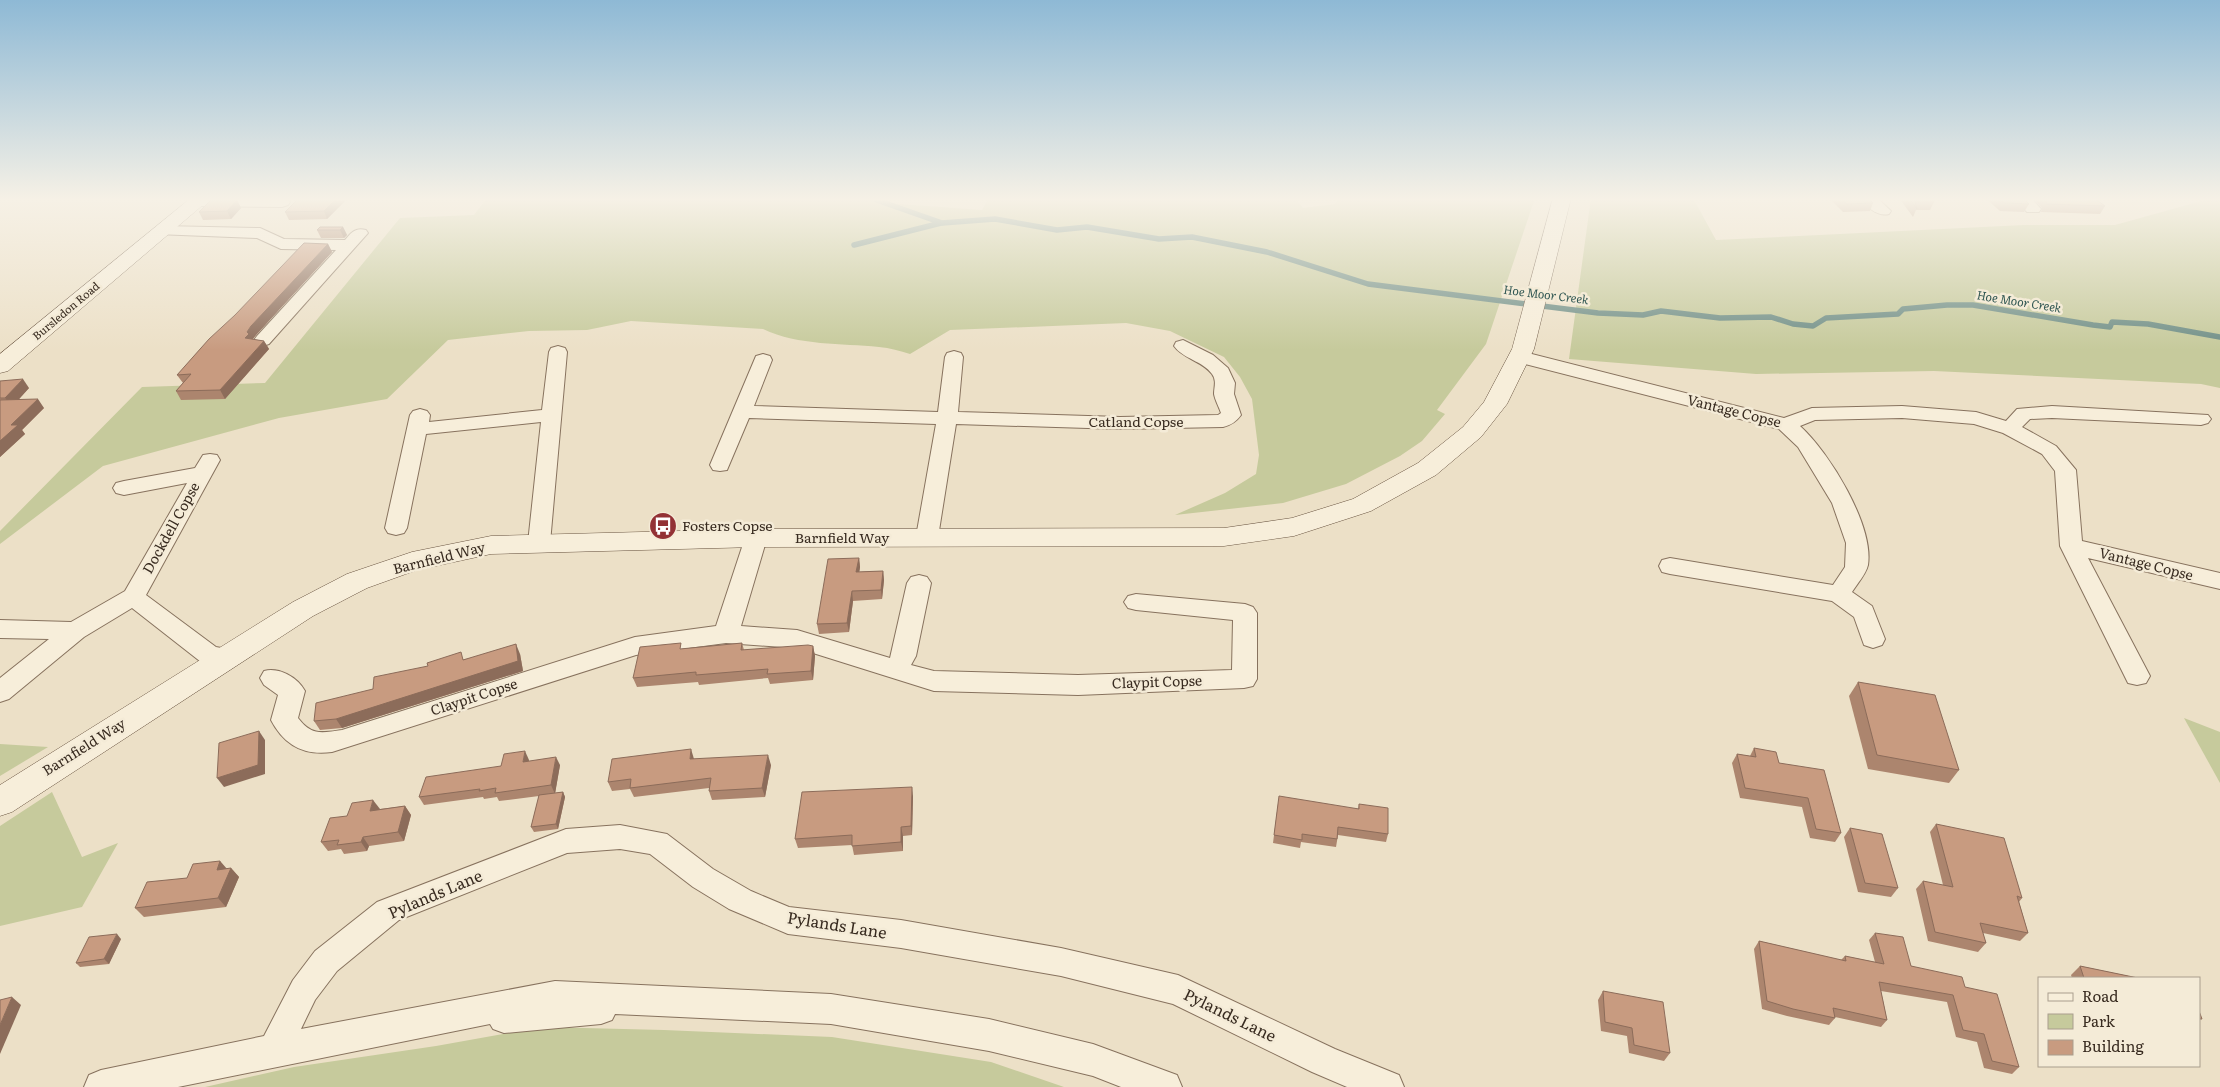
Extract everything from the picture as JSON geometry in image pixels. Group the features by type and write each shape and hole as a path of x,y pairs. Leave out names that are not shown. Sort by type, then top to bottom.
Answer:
{"street":[{"name":"Bursledon Road","path":"0,366 141,249"},
{"path":"263,340 345,249"},
{"name":"Barnfield Way","path":"0,802 304,609 357,581 412,562 457,551 491,545 756,538 1224,537 1294,527 1362,505 1427,468 1478,425 1495,404 1521,353 1550,249"},
{"name":"Catland Copse","path":"742,412 1120,423 1223,422 1230,415 1224,394 1226,383 1221,372 1206,359 1183,346"},
{"path":"539,543 558,352"},
{"name":"Vantage Copse","path":"1521,353 1786,425 1812,414 1902,412 1976,418 2010,429 2049,450 2065,470 2071,546 2137,676"},
{"path":"927,538 947,418 954,357"},
{"path":"720,465 763,360"},
{"path":"2010,429 2024,413 2052,412 2200,420"},
{"path":"396,528 420,422 552,415"},
{"path":"1786,425 1806,443 1843,503 1857,543 1856,567 1839,594"},
{"name":"Dockdell Copse","path":"124,488 206,466 133,597"},
{"path":"726,634 756,538"},
{"name":"Vantage Copse","path":"2071,546 2220,581"},
{"path":"1670,566 1839,594 1864,612 1873,639"},
{"path":"895,670 904,656 919,583"},
{"path":"0,692 75,631 133,597 210,656 228,657"},
{"name":"Claypit Copse","path":"273,678 292,691 284,720 296,736 317,745 342,740 635,646 726,634 797,639 934,682 1078,685 1244,679 1245,613 1136,602"},
{"path":"0,629 75,631"},
{"name":"Pylands Lane","path":"274,1050 304,990 326,961 388,911 566,841 620,837 657,843 703,878 740,900 788,920 901,934 1061,962 1178,990 1324,1061 1387,1087"},
{"path":"101,1087 274,1050 408,1025 547,1015 665,1002 831,1009 989,1034 1093,1060 1164,1087"}],"green space":[{"path":"375,249 1518,249 1486,344 1437,410 1445,414 1422,441 1400,456 1346,484 1283,503 1175,515 1225,493 1256,474 1259,455 1252,399 1240,377 1224,357 1170,331 1126,323 950,330 910,354 883,347 806,341 763,329 631,321 587,330 529,331 448,340 387,399 279,418 103,466 0,544 0,531 142,387 265,383"},
{"path":"1584,249 2220,249 2220,388 2201,384 1934,371 1756,374 1569,359"},
{"path":"2184,718 2220,732 2220,783"},
{"path":"0,744 48,747 0,776"},
{"path":"52,792 82,857 118,843 82,907 0,926 0,826"},
{"path":"543,1027 832,1037 991,1062 1064,1087 205,1087 294,1067 436,1046"}],"building":[{"path":"299,249 324,249 251,326 247,332 249,334 245,338 264,341 220,390 176,391 191,374 177,375 209,339 235,315"},
{"path":"23,379 5,398 0,398 0,381"},
{"path":"38,399 11,425 18,425 0,441 0,400"},
{"path":"859,558 856,572 883,571 881,590 852,591 847,623 817,624 828,559"},
{"path":"681,643 680,649 742,643 741,650 813,646 811,671 767,674 768,669 696,675 696,672 633,678 640,647"},
{"path":"516,644 518,661 336,719 314,721 316,703 373,689 374,677 428,666 427,663 461,652 463,660"},
{"path":"1858,682 1935,695 1959,770 1877,755"},
{"path":"259,731 258,765 217,778 219,743"},
{"path":"1754,748 1776,752 1779,763 1824,770 1841,833 1816,829 1808,798 1745,788 1737,754 1756,757"},
{"path":"691,749 690,759 768,755 762,788 709,791 711,778 630,788 631,779 608,782 612,759"},
{"path":"525,751 523,762 556,757 551,785 495,793 496,788 419,797 426,777 501,766 504,754"},
{"path":"912,787 911,826 901,827 901,842 852,846 852,835 795,839 802,792"},
{"path":"563,792 556,824 531,827 539,795"},
{"path":"1279,796 1359,809 1359,804 1388,808 1388,834 1338,827 1337,839 1302,834 1302,840 1274,835"},
{"path":"373,800 370,811 405,806 398,832 363,837 361,842 337,845 339,840 321,842 330,818 347,816 352,803"},
{"path":"1936,824 2004,838 2022,898 2017,896 2028,933 1980,923 1986,943 1935,932 1923,881 1953,887"},
{"path":"1850,828 1882,834 1898,888 1865,883"},
{"path":"220,861 217,870 231,868 218,898 135,908 147,882 187,878 193,864"},
{"path":"1875,933 1903,937 1911,966 1962,977 1965,987 1997,994 2019,1067 1992,1061 1984,1034 1963,1030 1953,995 1879,982 1887,1020 1833,1008 1835,1018 1767,1001 1759,941 1846,961 1845,956 1884,964"},
{"path":"117,934 104,959 76,963 89,937"},
{"path":"2080,966 2133,977 2084,977"},
{"path":"1603,991 1663,1002 1670,1053 1634,1045 1632,1028 1605,1022"},
{"path":"12,997 0,1025 0,1000"}],"waterway":[{"name":"Hoe Moor Creek","path":"1251,249 1267,252 1368,284 1598,313 1643,315 1661,311 1720,318 1771,317 1793,324 1813,326 1826,318 1898,314 1903,309 1973,305 2093,325 2110,327 2112,322 2148,324 2220,337"}],"place":[{"name":"Fosters Copse","path":"663,526"}]}
